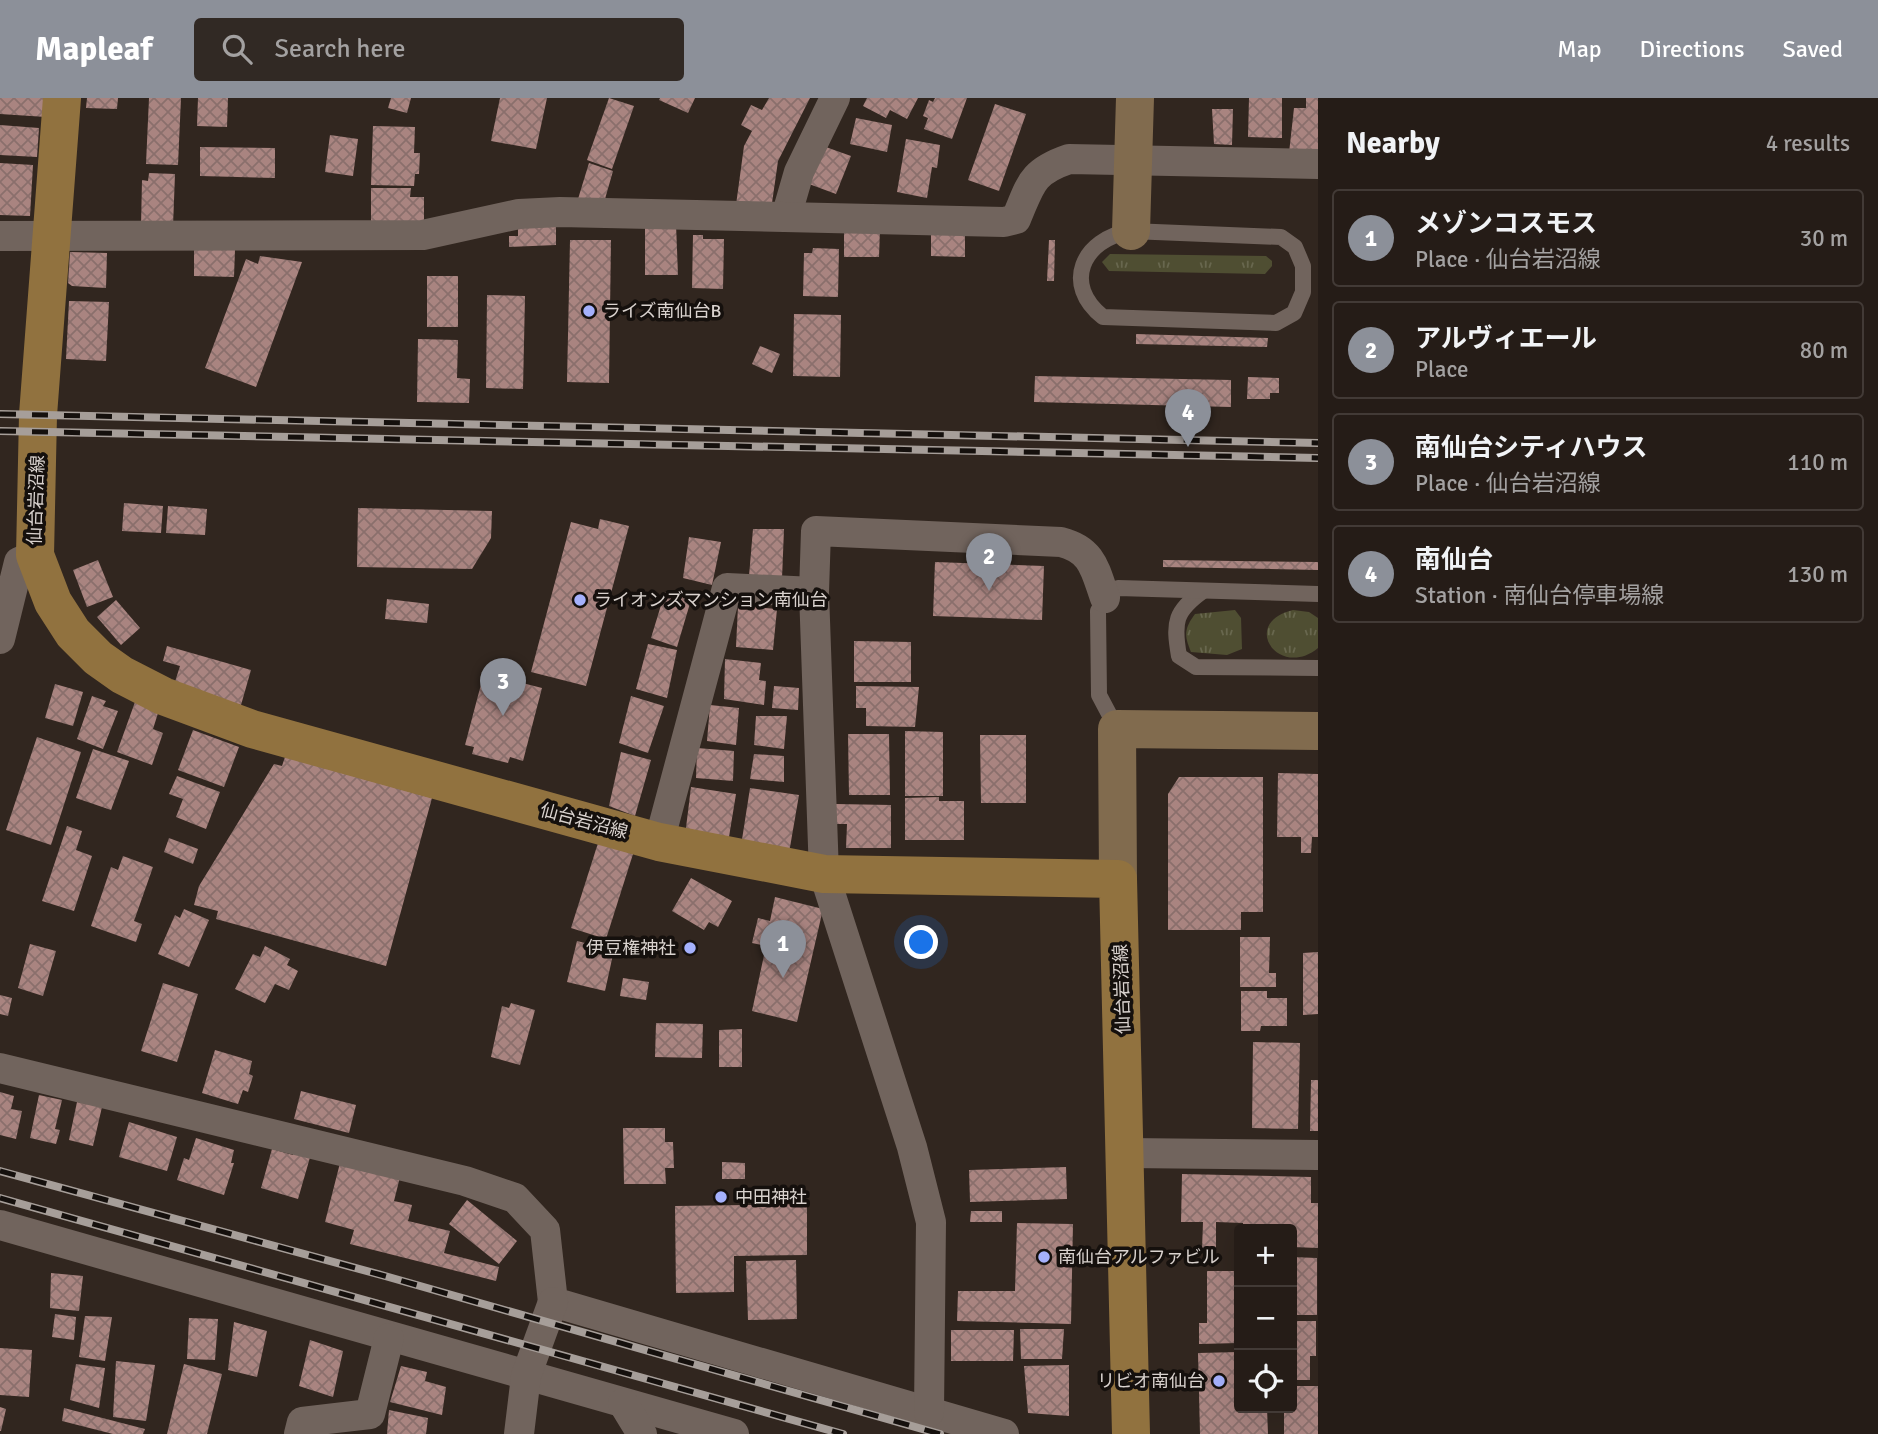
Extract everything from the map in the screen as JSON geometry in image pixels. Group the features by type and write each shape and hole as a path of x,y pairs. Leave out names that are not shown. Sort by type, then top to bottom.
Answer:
{"main road":[{"name":"仙台岩沼線","path":"62,98 38,415 35,555 53,602 73,633 97,658 122,675 163,696 251,729 659,842 824,874 1118,879 1127,1153 1131,1434"}],"street":[{"path":"786,217 799,172 835,98"},
{"path":"1131,232 1135,98"},
{"path":"0,236 424,235 519,214 560,212 1004,222 1016,219 1029,189 1043,168 1069,159 1318,164"},
{"path":"929,1412 931,1222 912,1147 824,874 814,592 816,531 1061,542 1078,546 1092,561 1105,598"},
{"path":"0,639 19,562 35,555"},
{"path":"659,842 727,588 814,592"},
{"path":"1118,879 1117,729 1318,731"},
{"path":"0,1068 465,1181 515,1198 545,1230 553,1302 526,1376 519,1434"},
{"path":"1127,1153 1318,1155"},
{"path":"0,1225 389,1338 734,1434"},
{"path":"553,1302 1004,1434"},
{"path":"299,1434 302,1422 370,1414 389,1338"},
{"path":"623,1403 642,1434"}],"lane":[{"path":"1131,232 1281,237 1295,247 1303,266 1303,292 1294,313 1276,323 1103,317 1090,307 1083,290 1083,270 1088,254 1096,243 1113,234 1131,232"},
{"path":"1117,729 1099,695 1098,611 1105,598 1118,588 1316,596"},
{"path":"1203,591 1182,606 1175,632 1179,656 1196,667 1318,668"}],"green space":[{"path":"1110,254 1266,256 1272,261 1272,266 1265,274 1109,271 1102,262"},
{"path":"1235,610 1241,618 1242,649 1227,655 1191,652 1186,632 1195,614"},
{"path":"1293,610 1309,612 1318,618 1318,648 1304,656 1290,657 1279,653 1271,646 1267,636 1269,626 1277,617"}],"building":[{"path":"0,98 48,98 46,117 0,114"},
{"path":"87,98 118,98 117,109 86,108"},
{"path":"149,98 181,98 178,165 146,164"},
{"path":"198,98 228,98 227,127 197,126"},
{"path":"391,98 411,98 407,113 388,108"},
{"path":"500,98 547,98 536,149 491,141"},
{"path":"609,98 634,106 612,169 587,160"},
{"path":"695,98 688,113 659,100"},
{"path":"769,98 810,98 778,161 771,210 736,205 744,146 752,131 741,125 751,105 762,110"},
{"path":"867,98 918,98 907,119 890,110 886,118 863,106"},
{"path":"935,98 967,98 952,139 924,129 928,118 923,116 929,100 933,102"},
{"path":"1249,98 1282,98 1282,138 1248,137"},
{"path":"1306,98 1318,98 1318,154 1289,153 1294,108 1306,108"},
{"path":"995,104 1026,114 999,191 968,180"},
{"path":"1212,109 1233,109 1232,145 1214,144"},
{"path":"856,118 892,125 887,152 850,144"},
{"path":"0,125 39,128 37,157 0,155"},
{"path":"373,126 415,127 414,153 420,153 419,174 415,174 414,186 371,185"},
{"path":"330,135 358,139 353,176 325,172"},
{"path":"906,139 940,145 937,168 932,167 927,198 897,192"},
{"path":"823,146 851,156 836,194 809,184"},
{"path":"200,147 275,148 275,178 200,176"},
{"path":"0,163 33,165 30,216 0,215"},
{"path":"589,163 613,171 605,199 578,199"},
{"path":"149,173 175,174 173,227 141,226 142,180 148,181"},
{"path":"371,188 411,188 410,197 424,197 424,221 371,221"},
{"path":"645,224 676,224 678,275 645,275"},
{"path":"556,225 556,245 509,247 509,236 518,236 518,227"},
{"path":"844,229 880,229 879,257 844,257"},
{"path":"931,231 965,232 965,257 931,256"},
{"path":"693,235 703,235 703,239 724,239 723,289 692,288"},
{"name":"ライズ南仙台B","path":"570,240 611,240 609,383 567,382"},
{"path":"1049,240 1055,240 1054,281 1047,281"},
{"path":"813,248 839,249 838,297 803,296 804,253 812,253"},
{"path":"194,250 235,250 234,277 194,276"},
{"path":"70,252 107,253 106,288 72,286 68,283"},
{"path":"260,256 302,262 256,387 205,368 246,259 258,264"},
{"path":"427,276 458,276 458,327 427,327"},
{"path":"487,295 525,296 523,389 486,388"},
{"path":"69,301 109,302 106,361 66,359"},
{"path":"794,314 841,315 840,377 793,376"},
{"path":"1136,334 1268,338 1267,347 1136,344"},
{"path":"418,339 458,340 457,378 470,379 469,403 417,402"},
{"path":"760,346 780,354 772,373 752,364"},
{"path":"1035,376 1231,380 1231,407 1034,402"},
{"path":"1248,377 1279,378 1279,393 1270,393 1270,399 1247,399"},
{"path":"124,503 163,506 161,533 122,531"},
{"path":"168,506 207,509 205,535 166,533"},
{"path":"358,508 492,511 491,538 472,569 357,567"},
{"name":"ライオンズマンション南仙台","path":"600,519 629,526 586,686 531,672 571,522 598,529"},
{"path":"753,529 784,529 782,579 749,576"},
{"path":"689,537 721,542 712,585 683,578"},
{"path":"98,560 113,597 87,607 73,570"},
{"path":"1163,560 1318,562 1318,570 1163,567"},
{"path":"935,562 1044,566 1042,620 933,616"},
{"path":"665,592 691,600 677,647 651,638"},
{"path":"387,599 429,604 427,623 385,619"},
{"path":"116,600 140,628 121,645 97,617"},
{"path":"738,606 777,609 773,650 736,647"},
{"path":"854,641 911,642 911,682 854,682"},
{"path":"648,644 677,650 667,698 636,689"},
{"path":"167,646 251,670 241,705 174,685 180,666 163,661"},
{"path":"725,659 761,663 759,680 766,681 764,705 724,699"},
{"path":"484,673 542,688 523,761 510,757 508,763 472,754 474,747 465,745"},
{"path":"55,684 83,692 73,726 45,718"},
{"path":"774,686 799,688 798,710 772,708"},
{"path":"856,686 919,687 915,727 866,726 866,708 856,708"},
{"path":"92,696 106,701 103,706 118,711 103,749 77,739"},
{"path":"631,696 664,706 648,753 619,743"},
{"path":"135,702 159,710 153,729 163,733 152,765 117,752"},
{"path":"710,705 739,708 736,745 707,741"},
{"path":"756,716 787,716 784,749 754,745"},
{"path":"193,730 239,747 224,787 178,770"},
{"path":"905,731 943,732 943,796 905,796"},
{"path":"848,734 889,734 890,795 849,795"},
{"path":"980,735 1026,735 1026,803 981,803"},
{"path":"37,737 81,752 51,845 6,830"},
{"path":"697,748 734,751 733,781 696,778"},
{"path":"93,749 129,761 111,810 76,798"},
{"path":"621,752 651,760 635,816 609,806"},
{"path":"754,754 784,756 784,782 750,779"},
{"path":"285,757 432,798 386,966 216,919 218,911 194,905 199,886 274,764 282,766"},
{"path":"1278,773 1318,774 1318,837 1312,837 1311,853 1301,853 1301,837 1277,837"},
{"path":"177,776 220,792 206,829 176,817 183,799 169,794"},
{"path":"1179,777 1263,777 1263,912 1241,912 1241,930 1168,930 1168,794"},
{"path":"691,787 736,794 728,843 685,836"},
{"path":"750,788 799,795 789,853 741,846"},
{"path":"939,797 939,801 964,801 964,840 905,840 905,798"},
{"path":"836,804 891,805 891,848 846,848 847,824 835,824"},
{"path":"67,826 82,831 76,850 92,856 74,911 42,901"},
{"path":"169,838 198,849 193,864 164,852"},
{"path":"598,843 633,854 606,939 571,928"},
{"path":"123,856 153,867 134,921 142,924 136,942 91,926 111,867 118,870"},
{"path":"691,878 732,901 718,927 709,922 704,930 672,911"},
{"path":"775,897 823,909 797,1022 752,1011 766,946 752,943 758,918 770,921"},
{"path":"184,909 209,920 189,967 158,954 175,915 180,918"},
{"path":"1240,937 1270,937 1269,973 1276,973 1276,987 1240,987"},
{"path":"577,941 614,950 605,991 567,982"},
{"path":"30,944 56,951 43,996 18,988"},
{"path":"265,946 290,959 287,965 298,971 289,990 275,984 265,1003 235,989 253,954 260,957"},
{"path":"1318,952 1318,1014 1303,1015 1303,953"},
{"path":"623,978 649,982 646,1000 620,996"},
{"path":"163,983 198,994 177,1062 141,1051"},
{"path":"1241,991 1267,991 1267,998 1287,998 1287,1026 1261,1026 1260,1031 1241,1031"},
{"path":"0,995 12,998 8,1016 0,1014"},
{"path":"511,1003 535,1010 520,1065 491,1057 502,1006 509,1008"},
{"path":"656,1023 703,1024 702,1058 655,1057"},
{"path":"742,1029 742,1067 719,1067 719,1030"},
{"path":"1253,1042 1300,1043 1298,1129 1252,1128"},
{"path":"215,1050 252,1061 249,1074 253,1076 248,1092 243,1090 238,1104 202,1093"},
{"path":"1311,1080 1318,1080 1318,1131 1310,1131"},
{"path":"301,1091 356,1105 349,1133 294,1119"},
{"path":"0,1092 14,1096 11,1109 22,1111 16,1139 0,1135"},
{"path":"39,1095 62,1100 55,1129 60,1130 56,1144 30,1138"},
{"path":"77,1102 102,1107 93,1146 69,1140"},
{"path":"129,1122 177,1137 167,1171 119,1157"},
{"path":"623,1128 665,1128 665,1142 673,1142 674,1168 665,1168 666,1184 624,1184"},
{"path":"196,1138 234,1150 231,1163 234,1163 224,1195 177,1180 184,1158 189,1160"},
{"path":"272,1149 293,1155 294,1150 311,1154 298,1199 261,1188"},
{"path":"722,1162 745,1163 745,1179 722,1179"},
{"path":"340,1163 400,1177 394,1201 412,1205 408,1221 450,1231 444,1253 499,1267 496,1281 350,1244 354,1230 325,1222"},
{"path":"1066,1167 1067,1199 970,1202 969,1170"},
{"path":"1182,1174 1311,1177 1311,1203 1318,1203 1318,1248 1297,1247 1297,1224 1216,1222 1216,1250 1202,1249 1203,1222 1181,1222"},
{"path":"467,1200 517,1241 499,1264 449,1224"},
{"path":"807,1204 807,1255 734,1256 734,1292 676,1293 675,1206"},
{"path":"971,1211 1002,1211 1002,1222 970,1222"},
{"name":"南仙台アルファビル","path":"1017,1223 1073,1224 1071,1324 957,1321 958,1291 1015,1291"},
{"path":"1297,1257 1317,1258 1317,1315 1297,1315"},
{"path":"796,1260 797,1319 748,1320 746,1261"},
{"path":"1207,1271 1234,1271 1234,1343 1199,1344 1199,1323 1207,1323"},
{"path":"51,1273 83,1276 79,1311 50,1308"},
{"path":"55,1314 76,1317 74,1340 52,1337"},
{"path":"85,1316 112,1317 105,1361 79,1357"},
{"path":"189,1318 218,1319 215,1360 187,1359"},
{"path":"1297,1321 1316,1321 1316,1356 1310,1356 1310,1380 1297,1380"},
{"path":"234,1322 267,1331 257,1377 228,1370"},
{"path":"1020,1329 1064,1329 1062,1359 1021,1359"},
{"path":"951,1330 1014,1330 1013,1361 951,1361"},
{"path":"310,1340 343,1351 333,1397 299,1386"},
{"path":"0,1348 32,1350 29,1397 0,1395"},
{"name":"リビオ南仙台","path":"1234,1352 1234,1413 1267,1413 1268,1434 1200,1434 1198,1353"},
{"path":"116,1361 155,1365 146,1421 113,1417"},
{"path":"76,1364 105,1368 99,1408 70,1400"},
{"path":"184,1364 222,1374 207,1434 167,1434"},
{"path":"1069,1365 1069,1416 1028,1413 1024,1366"},
{"path":"401,1366 427,1372 425,1381 446,1387 442,1415 390,1402"},
{"path":"1297,1386 1318,1386 1318,1434 1284,1434 1284,1413 1297,1413"},
{"path":"0,1407 6,1409 1,1431 0,1431"},
{"path":"64,1408 145,1429 143,1434 113,1434 62,1421"},
{"path":"389,1410 428,1418 426,1434 387,1434"}],"railway":[{"path":"0,414 1318,443"},
{"path":"0,431 1318,458"},
{"path":"0,1171 385,1276 940,1434"},
{"path":"0,1198 843,1434"}],"place":[{"name":"ライズ南仙台B","path":"589,311"},
{"name":"南仙台","path":"1188,447"},
{"name":"アルヴィエール","path":"989,591"},
{"name":"ライオンズマンション南仙台","path":"580,600"},
{"name":"南仙台シティハウス","path":"503,716"},
{"name":"伊豆権神社","path":"690,948"},
{"name":"メゾンコスモス","path":"783,978"},
{"name":"中田神社","path":"721,1197"},
{"name":"南仙台アルファビル","path":"1044,1257"},
{"name":"リビオ南仙台","path":"1219,1381"}]}
